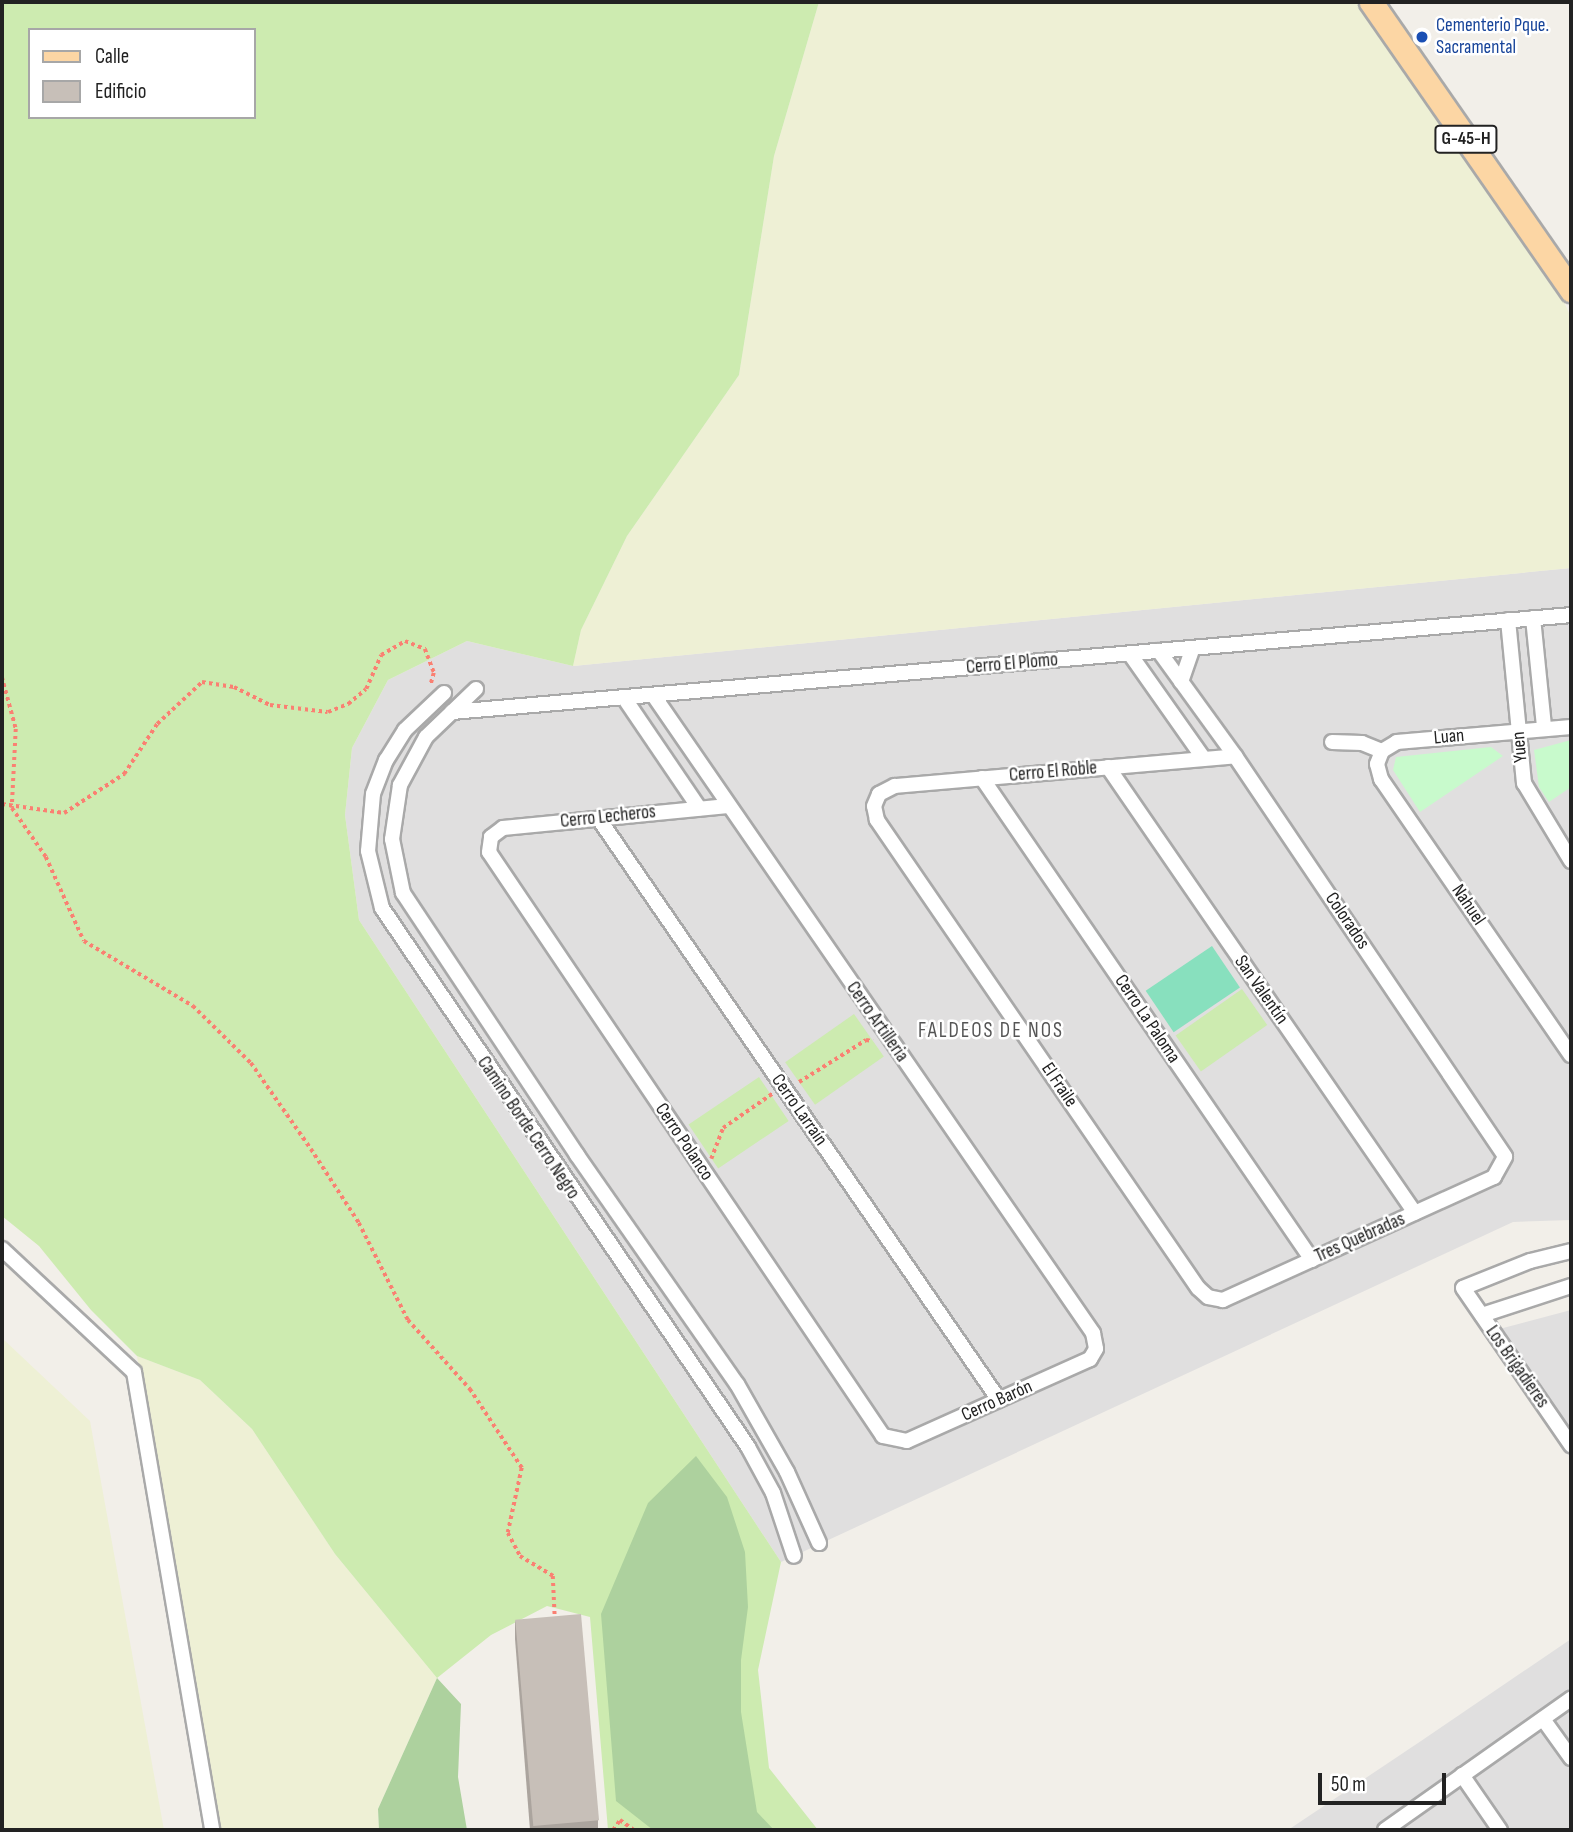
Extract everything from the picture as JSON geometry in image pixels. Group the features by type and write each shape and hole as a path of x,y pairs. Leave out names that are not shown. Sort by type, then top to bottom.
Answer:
{"main road":[{"name":"G-45-H","path":"1371,2 1568,281"}],"street":[{"name":"Cerro El Plomo","path":"452,712 1571,615"},
{"name":"Yuen","path":"1532,618 1544,727"},
{"name":"Yuen","path":"1508,621 1526,790 1571,861"},
{"path":"1181,682 1193,648"},
{"name":"Colorados","path":"1159,651 1499,1142 1505,1163"},
{"path":"1130,654 1204,759"},
{"name":"Camino Borde Cerro Negro","path":"444,693 429,704 394,745 373,794 368,851 382,908 748,1447 773,1493 792,1549 817,1538 776,1452 737,1384 585,1167 403,893 393,848 395,803 416,752 476,690"},
{"name":"Cerro Artilleria","path":"654,696 1093,1333 1096,1349"},
{"path":"625,699 699,808"},
{"name":"Luan","path":"1382,751 1402,741 1544,727 1571,727"},
{"path":"1332,742 1362,743 1382,751"},
{"name":"Nahuel","path":"1382,751 1377,764 1381,779 1571,1055"},
{"name":"Cerro El Roble","path":"876,799 889,787 1234,756"},
{"name":"San Valentín","path":"1108,767 1415,1213"},
{"name":"Cerro La Paloma","path":"982,778 1312,1260"},
{"name":"El Fraile","path":"876,799 877,820 1208,1297"},
{"name":"Cerro Lecheros","path":"491,836 509,827 728,806"},
{"name":"Cerro Larraín","path":"599,819 999,1400"},
{"name":"Cerro Polanco","path":"491,836 491,858 879,1432 892,1441"},
{"name":"Tres Quebradas","path":"1208,1297 1230,1298 1494,1177 1505,1163"},
{"path":"2,1249 134,1372 212,1830"},
{"name":"Los Brigadieres","path":"1571,1251 1530,1261 1462,1288 1571,1445"},
{"path":"1482,1315 1571,1286"},
{"name":"Cerro Barón","path":"892,1441 907,1441 1084,1362 1096,1349"},
{"path":"1385,1830 1571,1699"},
{"path":"1543,1719 1571,1758"},
{"path":"1462,1775 1500,1830"}],"path":[{"path":"2,804 12,808 64,813 124,774 157,724 202,682 234,687 270,705 328,712 348,704 366,689 381,655 405,641 425,649 434,673 429,704"},
{"path":"2,677 16,729 12,808 46,857 84,941 193,1006 251,1063 312,1149 359,1223 408,1320 470,1389 522,1468 508,1533 520,1556 554,1576 555,1622 568,1621"},
{"path":"612,1830 620,1820 635,1830"}],"shaded area":[{"path":"1571,568 1571,1220 1513,1222 781,1562 359,920 345,815 352,748 388,680 467,641 573,666"},
{"path":"1571,1310 1571,1458 1484,1333"},
{"path":"1571,1639 1571,1830 1288,1830 1421,1741"}],"green space":[{"path":"2,2 819,2 774,156 739,375 627,536 581,630 573,666 467,641 388,680 352,748 345,815 359,920 781,1562 758,1670 769,1768 818,1830 608,1830 590,1617 547,1606 491,1635 437,1678 335,1554 252,1429 200,1380 137,1356 91,1310 39,1246 2,1216"},
{"path":"819,2 1366,2 1543,259 1571,317 1571,568 573,666 581,630 627,536 739,375 774,156"},
{"path":"1571,740 1571,787 1549,802 1539,787 1534,750"},
{"path":"1491,747 1503,756 1420,812 1393,770 1396,757"},
{"path":"1212,946 1240,987 1174,1032 1146,991"},
{"path":"1242,989 1267,1025 1201,1072 1176,1035"},
{"path":"854,1014 884,1057 815,1105 785,1062"},
{"path":"759,1077 789,1121 718,1168 689,1125"},
{"path":"2,1338 90,1421 164,1830 2,1830"},
{"path":"137,1356 200,1380 252,1429 335,1554 437,1678 378,1809 379,1830 219,1830"},
{"path":"696,1456 727,1497 745,1552 748,1607 741,1660 741,1712 757,1812 774,1830 653,1830 616,1801 601,1614 648,1503"},
{"path":"437,1678 461,1704 458,1777 467,1830 379,1830 378,1809"}],"building":[{"path":"581,1614 599,1820 533,1826 515,1620"}],"place":[{"name":"Cementerio Pque. Sacramental","path":"1422,37"}],"district":[{"name":"FALDEOS DE NOS","path":"991,1031"}]}
